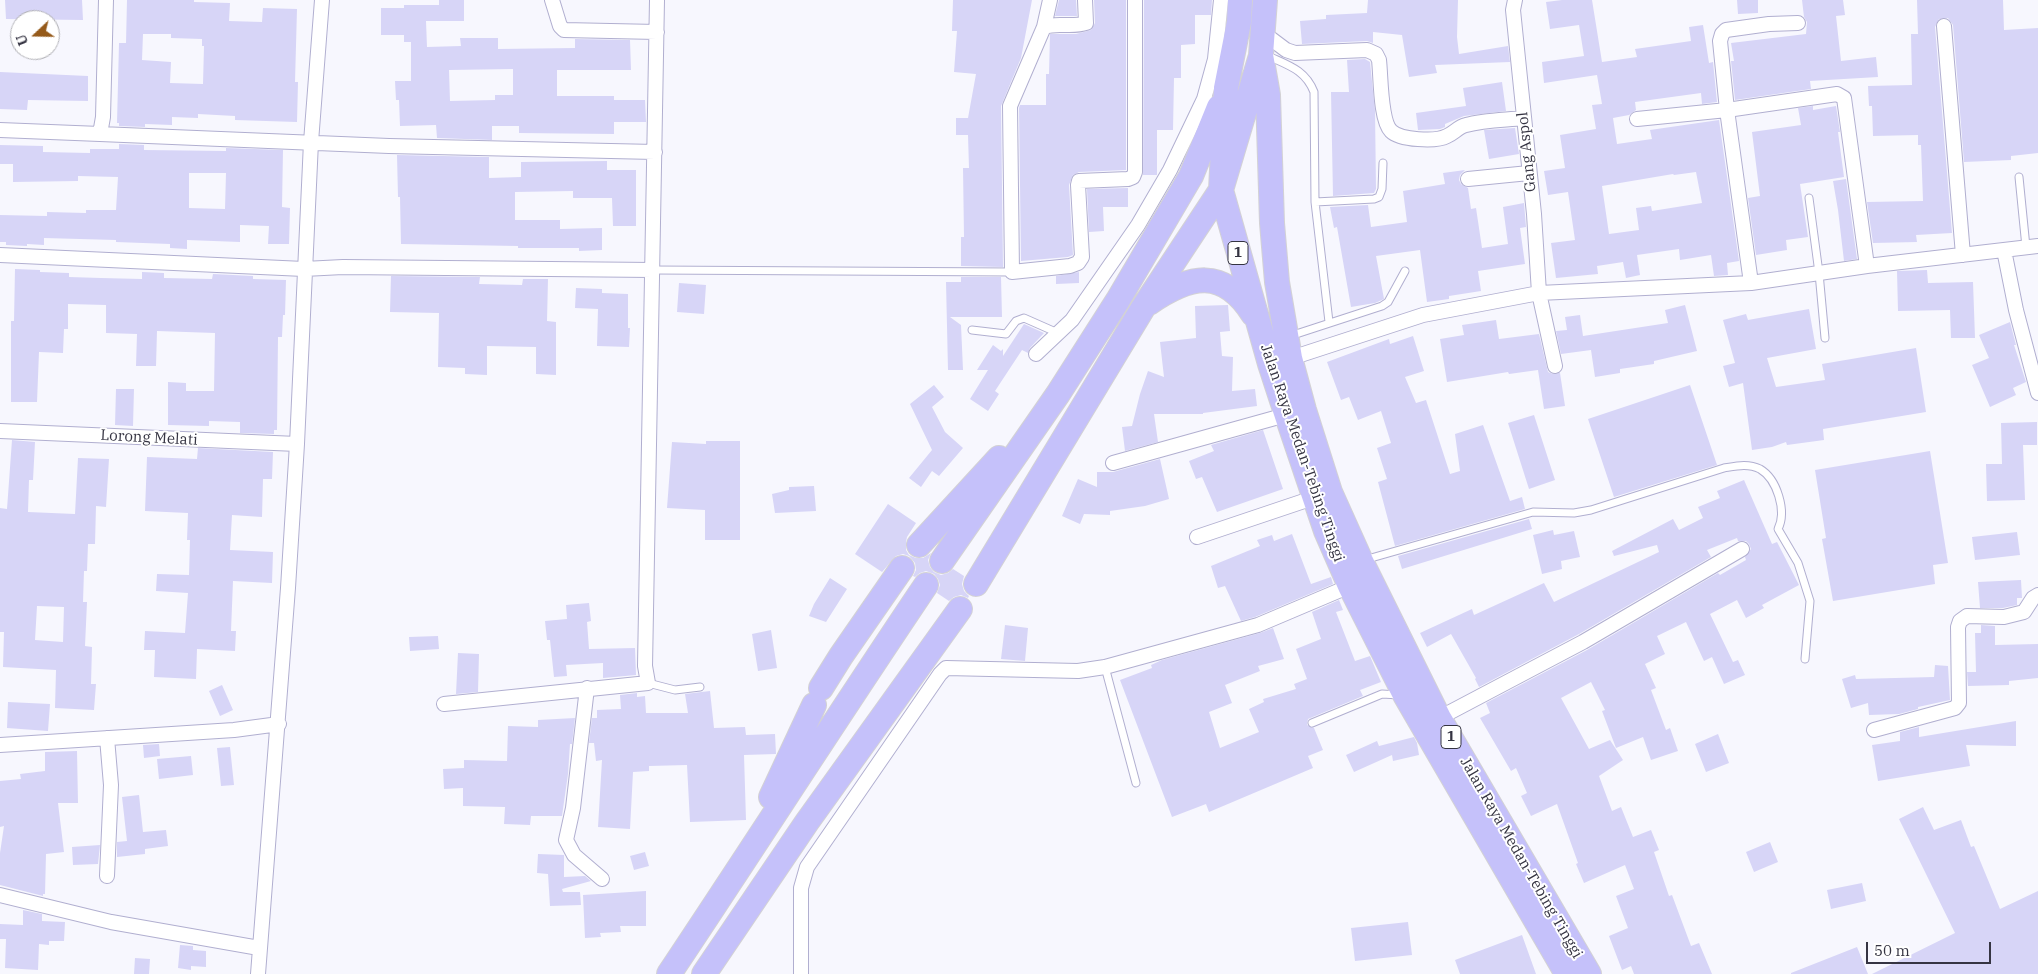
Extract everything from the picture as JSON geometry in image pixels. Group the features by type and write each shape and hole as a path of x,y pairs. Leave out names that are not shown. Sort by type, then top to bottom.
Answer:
{"highway":[{"name":"Jalan Raya Medan-Tebing Tinggi","path":"1240,0 1239,22 1226,88 1221,190 1257,320 1282,353"},
{"name":"Jalan Raya Medan-Tebing Tinggi","path":"1264,0 1261,46 1268,95 1272,223 1282,353 1295,413 1323,495 1361,561 1439,718 1589,974"},
{"path":"976,584 1143,308 1221,190 1261,46"},
{"path":"942,561 1058,394 1118,300 1191,176 1226,88"},
{"path":"1143,308 1169,289 1185,282 1214,280 1244,300 1257,320"},
{"path":"919,545 1058,394"},
{"name":"Jalan Raya Medan-Tebing Tinggi","path":"1323,495 1326,531 1350,586 1405,695 1567,974"},
{"path":"736,873 817,697 841,656 902,568"},
{"path":"669,974 736,873 771,816 926,585"},
{"path":"704,974 807,822 960,609"}],"street":[{"path":"100,134 103,117 106,0"},
{"path":"258,974 279,724 297,444 311,142 322,0"},
{"path":"552,0 560,26 564,30 657,32"},
{"path":"444,704 648,683 645,666 657,0"},
{"path":"1050,0 1044,27 1010,106 1012,272 1070,266 1078,263 1082,257 1078,186 1080,181 1128,179 1133,177 1135,172 1135,0"},
{"path":"1044,27 1051,25 1079,26 1086,23 1085,0"},
{"path":"1036,354 1072,320 1138,225 1170,170 1204,99 1215,59 1221,0"},
{"name":"Gang Aspol","path":"1514,5 1523,118 1534,214 1539,293 1555,366"},
{"path":"1752,283 1727,110 1720,41 1722,34 1726,30 1769,24 1798,23"},
{"path":"1944,26 1962,256"},
{"path":"1261,46 1295,53 1367,50 1376,54 1379,60 1386,122 1391,131 1400,137 1412,139 1446,137 1456,129 1466,125 1523,118"},
{"path":"1638,119 1727,110 1837,94 1841,95 1844,98 1867,266"},
{"path":"0,130 389,146 655,152"},
{"path":"1468,178 1529,173"},
{"path":"1282,353 1423,315 1539,293 1752,283 1867,266 2032,247"},
{"path":"2004,250 2016,310 2038,393"},
{"path":"0,255 304,269 344,266 653,270"},
{"path":"1113,463 1295,413"},
{"name":"Lorong Melati","path":"0,431 297,444"},
{"path":"1197,537 1323,495"},
{"path":"1439,718 1591,638 1742,549"},
{"path":"801,974 801,888 807,866 946,668 1078,671 1105,667 1258,625 1350,586"},
{"path":"1874,730 1955,708 1960,703 1958,628 1960,621 1967,616 2004,617 2024,612 2033,598 2038,595"},
{"path":"587,688 573,808 566,840 578,859 602,879"},
{"path":"0,745 234,730 279,724"},
{"path":"107,738 111,785 107,876"},
{"path":"0,895 111,922 259,948"}],"lane":[{"path":"1261,46 1304,73 1310,81 1314,92 1315,202 1329,322"},
{"path":"1315,202 1374,199 1379,197 1382,189 1383,163"},
{"path":"2019,178 2032,247"},
{"path":"1809,198 1819,273 1824,338"},
{"path":"653,270 1012,272"},
{"path":"1282,353 1329,322 1375,308 1388,302 1405,271"},
{"path":"972,330 1006,334 1016,321 1024,318 1058,333"},
{"path":"1361,561 1533,512 1574,513 1591,510 1724,468 1746,465 1759,469 1771,478 1782,506 1781,522 1778,529 1798,563 1810,601 1805,659"},
{"path":"1105,667 1136,782"},
{"path":"648,683 676,690 700,687"},
{"path":"1312,723 1382,694 1405,695"}],"building":[{"path":"5,0 82,0 83,20 60,20 60,10 10,10 10,19 6,19"},
{"path":"127,0 194,0 194,2 230,3 229,21 262,22 263,8 297,9 295,82 298,82 297,122 235,120 235,116 198,114 198,118 172,117 172,125 145,124 145,127 119,126 119,123 117,123 119,43 126,43","holes":["143,34 171,34 171,38 202,39 202,46 204,46 203,84 170,83 171,62 142,60"]},
{"path":"439,0 464,0 464,21 426,21 427,47 461,46 460,38 498,38 498,49 575,48 575,39 630,40 631,70 557,70 557,96 614,96 614,100 645,100 646,122 614,122 614,134 519,133 519,126 492,126 492,140 437,138 436,125 400,126 399,100 396,100 395,81 411,81 411,42 404,42 404,35 381,35 381,8 404,8 404,5 439,5","holes":["513,69 513,95 495,95 495,100 450,101 449,70"]},
{"path":"953,0 1032,0 1021,58 1001,106 1003,267 961,266 961,237 964,237 963,168 969,168 968,135 956,135 956,118 968,118 976,74 954,72 957,31 952,31"},
{"path":"1059,0 1076,0 1077,16 1055,16"},
{"path":"1094,0 1126,0 1126,170 1079,172 1073,175 1069,185 1073,255 1021,261 1019,108 1020,105 1046,105 1046,74 1049,74 1050,34 1076,34 1091,30 1095,23"},
{"path":"1144,0 1212,0 1211,15 1195,15 1195,44 1181,45 1181,78 1174,78 1173,130 1157,130 1157,175 1143,175"},
{"path":"1368,0 1458,0 1457,37 1459,54 1508,46 1510,62 1435,65 1437,73 1409,77 1402,35 1373,32 1373,43 1367,41 1302,44 1300,21 1326,19 1326,15 1367,13"},
{"path":"1592,0 1602,62 1637,57 1635,49 1691,41 1689,27 1703,25 1709,63 1713,62 1717,102 1702,104 1701,93 1635,102 1636,110 1629,115 1613,118 1617,144 1652,139 1650,130 1719,120 1739,261 1727,263 1728,275 1714,276 1711,255 1680,260 1679,249 1637,255 1640,275 1626,278 1623,262 1597,266 1598,274 1556,278 1551,243 1575,240 1568,192 1548,195 1544,171 1565,168 1560,135 1596,129 1592,105 1602,104 1597,75 1544,83 1542,62 1584,56 1579,25 1550,29 1546,2","holes":["1696,172 1702,203 1652,211 1651,206 1636,208 1639,230 1609,234 1602,186"]},
{"path":"1737,0 1758,0 1758,13 1738,14"},
{"path":"1802,0 1843,0 1845,15 1836,16 1841,61 1876,57 1878,77 1810,81 1811,89 1735,100 1731,61 1734,61 1731,43 1806,34 1807,22 1804,17"},
{"path":"1917,0 2003,0 2004,30 2038,28 2038,153 2011,156 2011,160 1964,162 1953,25 1948,18 1939,19 1935,27 1952,233 1916,235 1917,242 1873,243 1867,202 1923,201 1921,145 1918,145 1918,135 1873,136 1872,106 1869,106 1868,86 1912,85 1911,34 1918,34"},
{"path":"1365,59 1370,62 1375,111 1376,189 1374,193 1333,196 1331,92 1349,92 1347,60"},
{"path":"0,72 88,76 88,101 28,100 27,110 0,109"},
{"path":"1502,82 1506,111 1464,116 1445,124 1445,127 1440,129 1418,130 1416,113 1466,106 1463,88"},
{"path":"1813,106 1813,110 1836,106 1844,177 1800,184 1808,237 1786,240 1787,250 1756,255 1748,198 1760,196 1752,132 1801,125 1798,108"},
{"path":"1515,128 1519,154 1489,159 1484,130"},
{"path":"119,144 144,145 144,150 226,151 226,148 283,150 282,207 290,208 289,244 268,244 269,226 240,225 240,242 187,240 187,249 170,248 170,244 116,242 116,240 44,238 44,245 27,244 27,246 6,245 6,242 0,242 0,215 47,216 47,212 86,213 86,210 116,210 118,177 78,176 78,181 13,182 13,164 0,164 0,145 43,146 43,152 90,153 90,149 119,149","holes":["189,173 226,173 225,209 189,208"]},
{"path":"397,155 489,157 489,178 521,177 521,162 607,161 607,170 636,170 636,226 613,226 612,198 573,198 573,191 515,192 515,220 560,220 560,229 602,228 602,250 579,251 579,248 401,244"},
{"path":"1465,170 1460,175 1459,180 1461,184 1468,188 1471,209 1476,208 1482,248 1508,244 1503,207 1524,203 1526,227 1520,228 1525,264 1478,271 1481,291 1427,302 1420,250 1376,256 1384,299 1375,303 1351,307 1337,227 1334,228 1330,207 1368,205 1371,227 1407,222 1403,191 1445,184 1443,173"},
{"path":"1846,179 1857,259 1844,261 1833,181"},
{"path":"1128,188 1128,207 1103,207 1104,231 1089,232 1087,189"},
{"path":"15,269 69,273 69,277 142,279 142,272 164,273 164,278 212,279 213,274 253,276 253,279 286,280 282,337 278,337 277,430 274,430 274,434 240,433 240,422 209,421 209,426 168,425 168,382 186,383 186,391 214,391 215,333 157,331 156,366 136,366 137,334 106,333 106,305 68,304 68,329 64,329 63,353 39,352 37,402 11,402 11,321 14,321"},
{"path":"1927,270 1928,283 1973,282 1975,338 1951,338 1950,310 1898,311 1897,271"},
{"path":"1079,272 1079,283 1056,284 1056,276"},
{"path":"391,276 480,277 479,284 522,285 523,279 548,279 547,321 556,322 556,375 536,374 536,347 487,346 487,375 465,374 465,368 438,367 439,313 390,312"},
{"path":"961,277 1001,277 1002,317 950,317 961,325 963,370 948,370 946,282 961,282"},
{"path":"679,283 706,285 704,314 677,312"},
{"path":"576,288 602,289 602,293 628,294 629,347 597,346 598,309 575,308"},
{"path":"1228,305 1230,331 1220,332 1222,356 1233,357 1232,391 1255,389 1257,406 1203,414 1154,414 1158,442 1125,451 1122,427 1132,426 1148,371 1164,377 1160,342 1196,338 1195,306"},
{"path":"1685,305 1697,351 1654,361 1654,364 1620,369 1620,373 1595,377 1591,350 1561,354 1556,331 1567,330 1565,317 1580,315 1583,336 1668,323 1665,310"},
{"path":"1809,309 1816,349 1767,358 1776,387 1825,380 1822,364 1916,348 1926,412 1823,429 1824,440 1787,445 1786,442 1772,447 1752,450 1743,383 1729,387 1723,366 1735,363 1723,320 1746,314 1748,320"},
{"path":"1496,320 1499,339 1539,334 1548,372 1553,374 1560,373 1565,406 1544,409 1538,370 1509,374 1508,372 1447,382 1440,339 1464,335 1462,325"},
{"path":"2010,322 2016,345 2014,345 2026,382 2013,388 2016,395 1990,407 1972,365 1989,358 1979,335"},
{"path":"1024,324 1044,333 1030,348 1028,353 1022,350 995,391 999,394 988,411 970,399 988,370 977,370 993,345 1001,351 1003,349 1003,356"},
{"path":"1413,336 1424,371 1405,377 1416,403 1426,400 1450,474 1460,471 1455,434 1483,425 1510,501 1522,497 1525,509 1395,546 1378,482 1387,479 1377,448 1391,443 1381,411 1358,420 1349,397 1341,400 1327,362 1389,339 1390,344"},
{"path":"934,385 944,397 932,407 945,432 963,448 939,476 932,471 921,487 909,478 932,450 910,404"},
{"path":"1690,385 1717,465 1614,497 1588,419"},
{"path":"116,389 134,389 133,426 115,425"},
{"path":"1534,415 1555,480 1529,489 1508,423"},
{"path":"2037,422 2037,445 2023,445 2025,500 1987,501 1986,464 2002,464 2001,423"},
{"path":"1263,430 1283,489 1217,512 1202,477 1196,479 1189,461 1214,451 1211,445"},
{"path":"12,440 35,442 33,480 29,480 28,512 75,514 78,458 109,459 106,507 96,506 95,544 88,544 87,571 84,571 83,602 87,602 85,646 92,647 91,684 96,684 94,710 55,708 56,670 3,667 4,632 0,632 0,508 7,509","holes":["37,606 64,607 63,642 35,640"]},
{"path":"706,441 740,441 740,540 705,540 705,510 667,508 672,442 706,444"},
{"path":"198,448 273,452 272,479 263,479 262,517 232,515 230,550 273,552 272,583 233,581 231,631 236,631 235,651 197,649 196,679 154,677 155,650 144,650 145,631 185,633 188,593 156,591 157,574 189,575 190,540 187,540 188,513 145,511 147,457 197,459"},
{"path":"1930,451 1948,563 1933,565 1935,584 1833,601 1822,539 1826,538 1815,470"},
{"path":"1160,459 1169,499 1145,506 1110,511 1110,515 1084,514 1080,524 1062,516 1078,479 1097,487 1097,472 1113,472"},
{"path":"1744,480 1772,544 1777,542 1799,585 1762,605 1764,608 1746,618 1737,600 1710,614 1733,662 1738,660 1745,675 1724,684 1712,657 1704,661 1686,622 1657,636 1665,654 1645,664 1656,688 1651,690 1666,730 1670,728 1678,751 1651,760 1643,737 1616,748 1602,711 1605,710 1591,682 1561,698 1589,749 1610,740 1623,760 1599,776 1612,811 1621,807 1633,837 1651,830 1659,850 1654,852 1669,896 1672,895 1691,946 1699,943 1712,974 1634,974 1631,966 1622,970 1609,936 1628,928 1616,896 1634,889 1625,865 1584,883 1557,804 1531,816 1521,796 1527,793 1516,768 1511,771 1480,718 1490,713 1486,703 1587,650 1718,573 1720,575 1746,560 1745,557 1751,549 1749,544 1746,541 1738,541 1737,538 1707,550 1711,557 1579,634 1479,687 1476,678 1451,634 1427,647 1420,633 1472,609 1474,615 1544,583 1554,602 1659,552 1657,545 1614,556 1612,551 1673,519 1679,530 1703,518 1698,507 1720,498 1717,491"},
{"path":"814,486 816,511 775,513 772,494 789,490 789,487"},
{"path":"888,504 916,523 907,537 906,550 909,555 923,558 931,553 928,560 934,572 941,575 953,569 964,576 962,584 964,591 969,596 968,598 961,595 949,601 937,593 940,585 934,574 926,571 915,577 913,576 916,570 915,563 909,556 903,554 896,556 882,572 855,554"},
{"path":"1529,519 1532,529 1402,569 1398,556"},
{"path":"1553,530 1554,535 1574,531 1580,557 1561,561 1562,569 1542,574 1533,535"},
{"path":"2017,532 2020,555 1975,560 1972,537"},
{"path":"1292,534 1311,584 1331,577 1333,584 1255,617 1241,621 1225,586 1218,588 1211,566 1260,546 1257,540 1272,535 1274,541"},
{"path":"830,578 847,589 826,622 809,616"},
{"path":"2021,580 2022,598 2017,598 2017,605 2003,608 1980,608 1978,582"},
{"path":"1339,600 1343,610 1336,612 1355,661 1370,656 1381,682 1360,690 1363,696 1308,719 1307,725 1314,728 1323,750 1308,756 1313,768 1209,812 1206,804 1172,817 1120,680 1152,668 1151,665 1162,660 1273,628 1284,659 1258,666 1260,671 1225,685 1232,703 1209,712 1220,748 1259,732 1249,709 1264,702 1263,699 1296,689 1294,684 1307,679 1296,649 1321,639 1312,612"},
{"path":"589,603 591,621 587,622 589,649 635,648 636,675 603,678 603,663 566,665 567,676 554,677 550,640 547,640 545,621 567,619 566,605"},
{"path":"1005,625 1028,628 1025,661 1001,659"},
{"path":"1981,625 1995,626 1995,645 2038,644 2038,678 2009,681 2009,685 1968,686 1967,672 1976,672 1975,633 1981,633"},
{"path":"771,630 777,668 758,671 752,634"},
{"path":"438,636 439,649 410,651 409,637"},
{"path":"458,653 479,654 478,692 456,694"},
{"path":"1935,665 1948,666 1950,700 1918,707 1918,709 1899,714 1869,715 1868,703 1851,708 1842,679 1855,675 1856,679 1934,677"},
{"path":"222,685 233,710 220,716 209,691"},
{"path":"710,691 714,728 745,727 746,735 775,734 776,754 744,755 746,820 690,822 687,765 649,766 649,771 633,772 630,829 598,827 602,760 596,761 594,743 589,743 592,718 597,718 597,710 621,709 620,695 637,693 637,697 645,696 646,713 688,713 685,694"},
{"path":"8,702 50,704 48,731 7,728"},
{"path":"575,718 572,744 570,744 562,816 531,816 530,825 504,824 505,807 463,806 463,788 444,789 443,769 464,768 464,760 507,761 508,726 538,727 538,720"},
{"path":"2016,721 2016,746 1966,745 1970,766 1878,781 1872,745 1900,741 1900,732 1919,727 1919,737"},
{"path":"1718,734 1729,763 1706,772 1695,744"},
{"path":"1414,737 1419,755 1393,761 1392,755 1354,772 1346,755 1377,741 1379,746"},
{"path":"159,744 160,756 144,758 143,745"},
{"path":"230,747 234,785 221,786 217,748"},
{"path":"77,751 78,803 58,803 64,852 46,854 45,894 43,896 0,885 0,853 4,826 0,827 0,781 21,779 20,774 45,771 45,752"},
{"path":"191,756 193,775 159,779 157,759"},
{"path":"139,795 143,832 166,830 168,846 145,849 145,854 117,857 117,842 127,841 122,797"},
{"path":"1923,807 1934,830 1961,820 1971,847 1974,846 2000,909 2038,891 2038,974 1872,974 1955,933 1899,819"},
{"path":"1770,842 1778,862 1754,872 1746,852"},
{"path":"100,845 98,864 73,865 72,847"},
{"path":"645,852 649,866 634,870 630,856"},
{"path":"538,854 564,855 564,877 585,876 591,881 562,889 563,892 580,892 581,905 550,906 548,874 537,873"},
{"path":"1862,883 1866,901 1831,909 1827,890"},
{"path":"646,891 646,926 620,926 621,932 600,933 601,937 585,938 583,895"},
{"path":"23,910 42,914 42,921 65,922 64,941 49,941 49,945 39,944 38,970 5,968 6,939 0,939 0,924 23,925"},
{"path":"1408,922 1412,955 1355,961 1351,928"},
{"path":"1522,935 1536,974 1460,974 1455,960"},
{"path":"180,945 193,946 193,950 206,951 206,967 191,966 191,970 178,968"},
{"path":"1857,947 1868,974 1791,974 1791,973"},
{"path":"135,958 150,959 149,974 134,974"}]}
